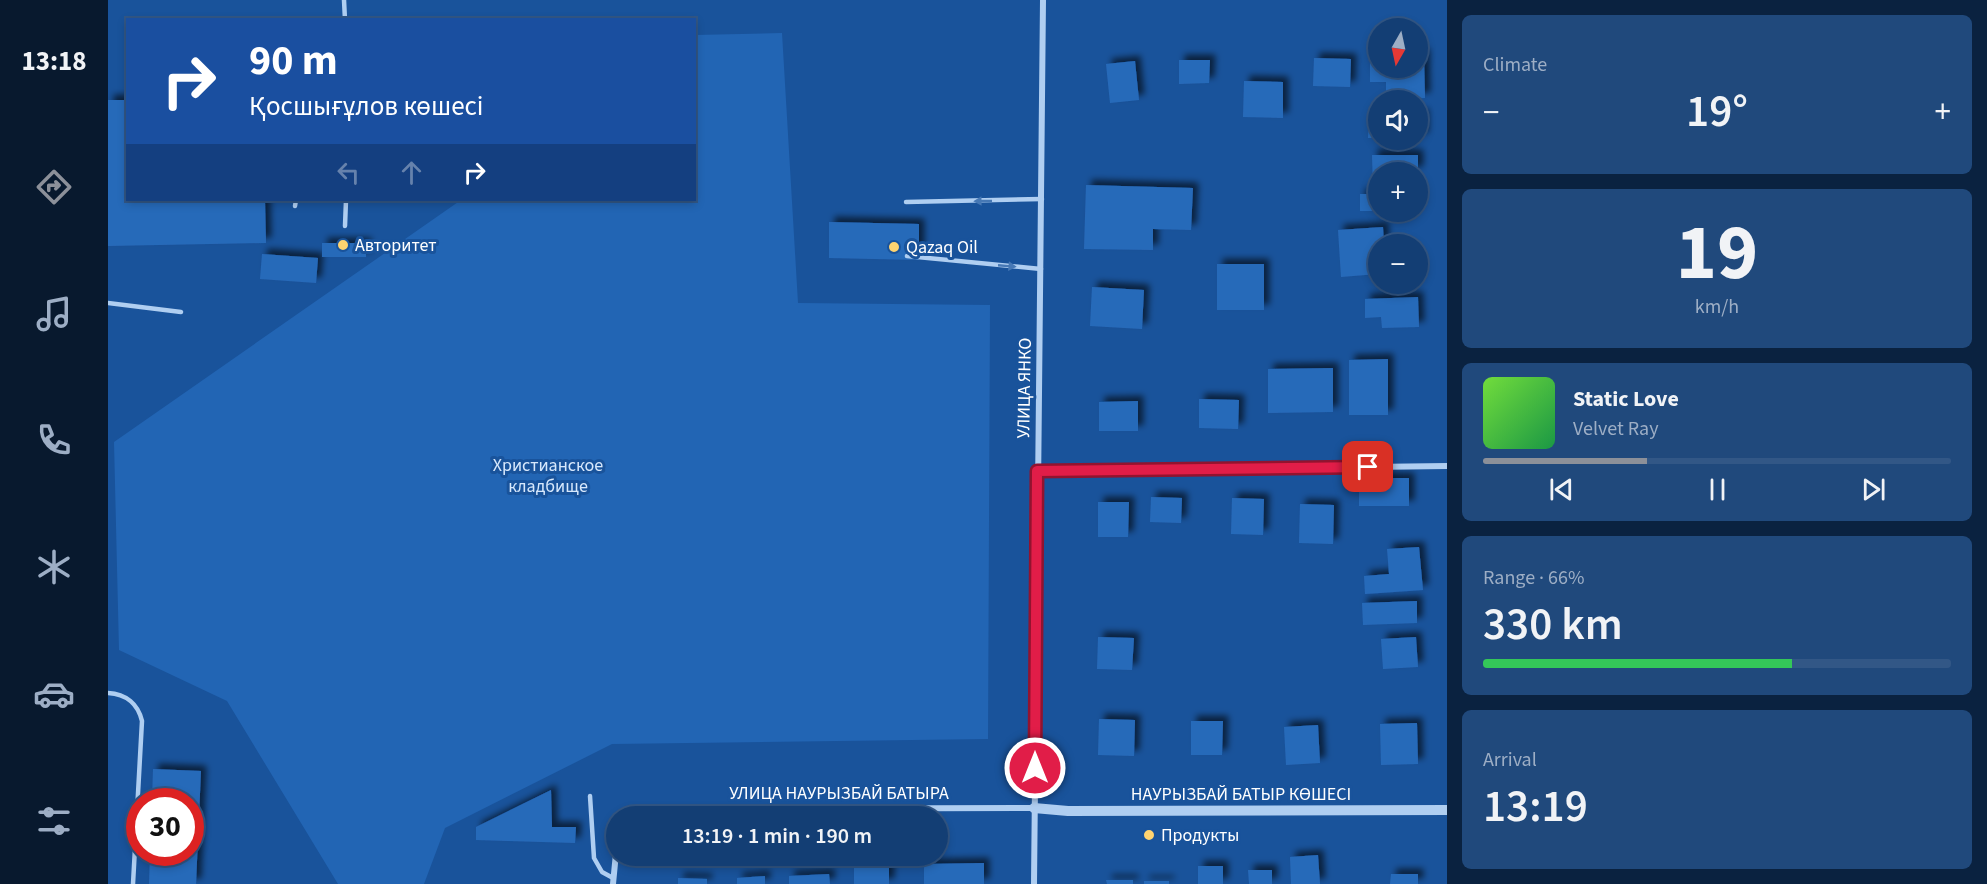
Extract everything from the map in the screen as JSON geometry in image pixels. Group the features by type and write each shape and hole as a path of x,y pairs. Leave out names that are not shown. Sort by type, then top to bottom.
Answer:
{"street":[{"name":"УЛИЦА ЯНКО","path":"1034,884 1037,471 1042,199 1042,0"},
{"path":"1037,471 1447,466"},
{"name":"УЛИЦА НАУРЫЗБАЙ БАТЫРА","path":"948,808 1034,808"},
{"name":"НАУРЫЗБАЙ БАТЫР КӨШЕСІ","path":"1034,808 1068,811 1447,810"},
{"path":"613,881 615,866"}],"lane":[{"path":"344,0 345,18"},
{"path":"906,202 1042,199"},
{"path":"296,201 296,206"},
{"path":"345,226 346,201"},
{"path":"907,256 1041,269"},
{"path":"108,303 181,312"},
{"path":"108,693 124,696 134,704 140,712 142,721 133,884"},
{"path":"590,796 594,858 602,872 613,881"}],"green space":[{"name":"Христианское кладбище","path":"782,33 798,303 990,305 988,739 612,744 445,828 424,884 338,884 227,701 119,650 114,442 460,201 696,201 696,35"}],"building":[{"path":"1314,58 1351,59 1350,87 1313,86"},
{"path":"1179,60 1210,60 1209,83 1179,84"},
{"path":"1135,61 1139,100 1110,103 1106,64"},
{"path":"1370,78 1425,78 1425,90 1386,90 1386,82 1370,82"},
{"path":"1244,81 1283,82 1283,118 1243,117"},
{"path":"108,100 126,100 126,201 265,201 266,243 108,246"},
{"path":"1372,155 1418,155 1418,162 1372,162"},
{"path":"1086,185 1193,188 1191,230 1153,229 1153,250 1084,249"},
{"path":"1360,194 1368,194 1368,211 1360,211"},
{"path":"829,222 919,224 919,260 829,258"},
{"path":"1383,227 1383,234 1368,234 1368,275 1341,277 1338,230"},
{"path":"322,243 366,243 366,257 322,257"},
{"path":"262,254 318,258 316,283 260,279"},
{"path":"1217,264 1264,264 1264,310 1217,310"},
{"path":"1092,287 1144,290 1142,329 1090,326"},
{"path":"1418,297 1419,327 1382,328 1381,317 1365,318 1365,299"},
{"path":"1388,359 1388,415 1349,415 1349,360"},
{"path":"1333,368 1333,412 1268,413 1268,369"},
{"path":"1199,399 1239,400 1238,429 1199,428"},
{"path":"1138,401 1138,431 1099,431 1099,402"},
{"path":"1359,478 1409,478 1409,506 1359,506"},
{"path":"1151,497 1182,498 1181,523 1150,522"},
{"path":"1232,498 1264,499 1263,535 1231,534"},
{"path":"1098,502 1129,502 1128,537 1098,537"},
{"path":"1300,504 1334,505 1333,544 1299,543"},
{"path":"1419,547 1423,590 1365,594 1364,576 1389,574 1387,549"},
{"path":"1417,601 1417,623 1363,625 1362,603"},
{"path":"1098,637 1134,638 1132,670 1097,669"},
{"path":"1416,637 1418,667 1383,669 1381,639"},
{"path":"1099,719 1135,720 1134,756 1098,755"},
{"path":"1191,721 1223,721 1222,755 1191,755"},
{"path":"1417,723 1418,764 1381,765 1380,724"},
{"path":"1318,725 1320,763 1286,765 1284,727"},
{"path":"153,769 201,771 200,788 152,788"},
{"path":"551,790 552,827 576,827 575,843 476,840 476,827"},
{"path":"1318,855 1320,884 1291,884 1290,857"},
{"path":"984,863 984,884 924,884 924,866 948,866 948,864"},
{"path":"150,866 197,866 196,884 149,884"},
{"path":"854,866 889,866 889,884 854,884"},
{"path":"1198,866 1223,866 1223,884 1198,884"},
{"path":"1248,870 1272,870 1272,884 1249,884"},
{"path":"829,874 830,884 789,884 789,876"},
{"path":"1391,874 1418,874 1418,884 1390,884"},
{"path":"765,876 765,884 737,884 737,878"},
{"path":"678,878 707,879 707,884 678,884"},
{"path":"1106,880 1133,880 1133,884 1107,884"},
{"path":"1144,881 1169,881 1169,884 1144,884"}],"place":[{"name":"Авторитет","path":"343,245"},
{"name":"Qazaq Oil","path":"894,247"},
{"name":"Продукты","path":"1149,835"}],"route":[{"path":"1035,768 1037,471 1368,467"}]}
